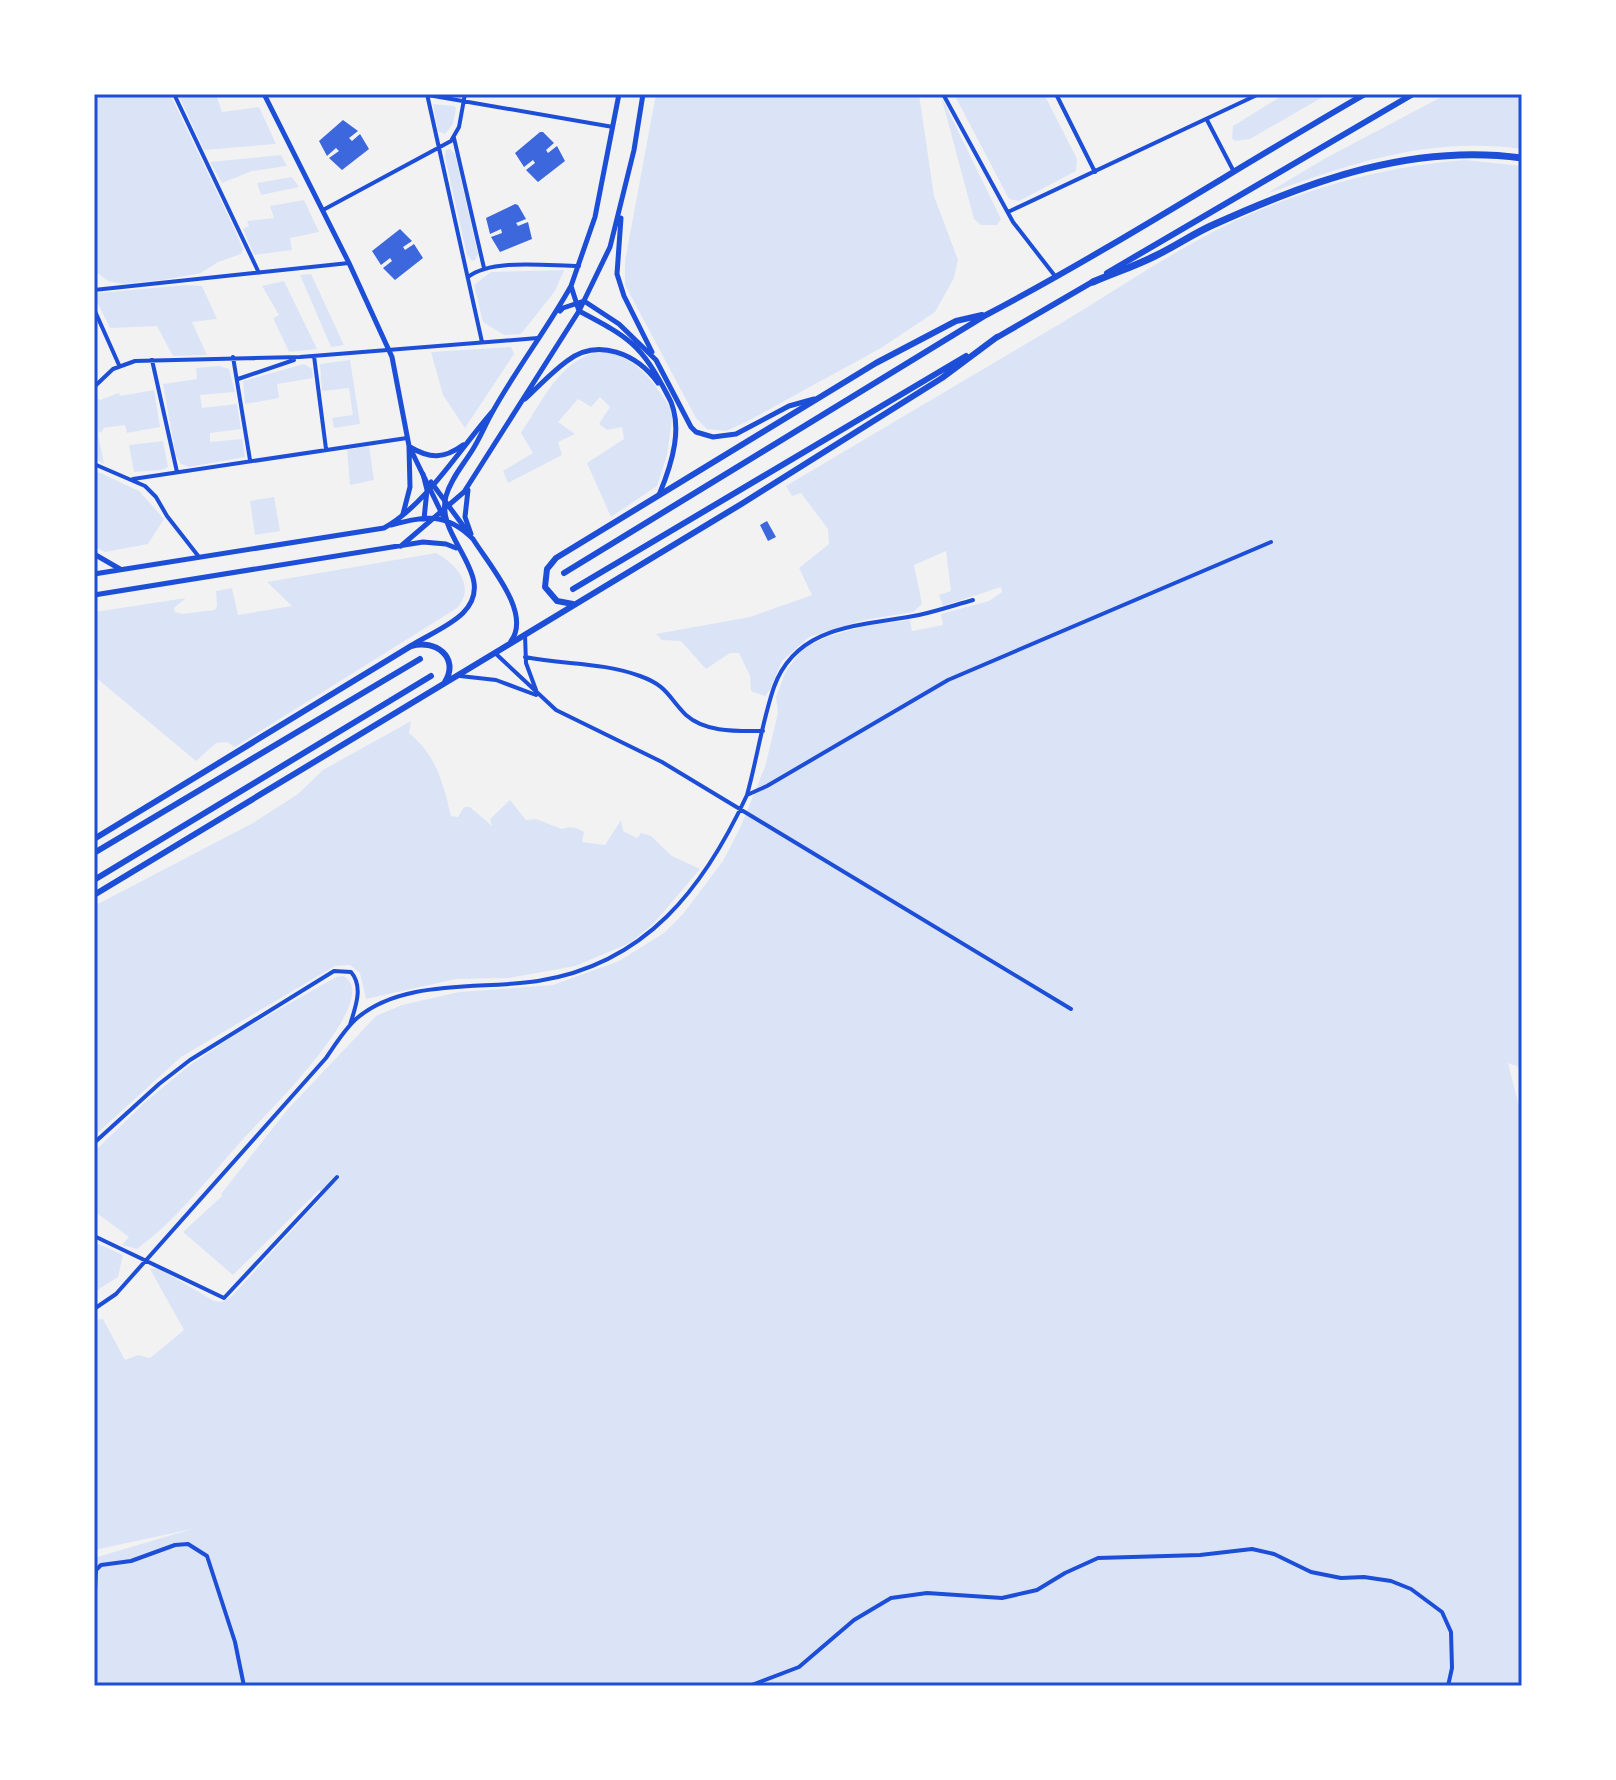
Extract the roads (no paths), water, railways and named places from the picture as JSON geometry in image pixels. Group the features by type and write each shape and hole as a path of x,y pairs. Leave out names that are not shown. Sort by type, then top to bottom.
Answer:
{"highway":[{"path":"564,573 986,315 1056,278 1365,94"},
{"path":"573,589 1413,94"},
{"path":"1093,282 1155,257 1211,225 1253,207 1369,168 1425,156 1461,153 1522,158"},
{"path":"581,601 562,603 550,596 545,582 549,565 556,558 876,363 956,321 986,315"},
{"path":"94,895 581,601 942,378 997,337"},
{"path":"94,839 411,646 425,643 446,654 450,669 442,685"},
{"path":"94,853 420,659"},
{"path":"94,880 431,676"}],"main road":[{"path":"264,94 388,348 397,377 409,446 410,487 403,514"},
{"path":"411,646 461,615 475,595 475,578 445,520 445,500 452,480 571,286 580,266 599,201 619,94"},
{"path":"401,546 445,509 472,481 579,311 610,247 624,194 643,94"},
{"path":"624,194 617,274 624,296 691,427 713,437 736,434 789,406 819,398"},
{"path":"571,286 579,311 633,342 651,363 668,396"},
{"path":"546,327 563,308 584,301 619,324 656,360"},
{"path":"519,405 567,360 598,349 611,350 631,358 652,375 673,403 677,414 674,445 659,496"},
{"path":"384,528 430,487 493,411"},
{"path":"409,446 436,457 450,455 463,445"},
{"path":"409,446 430,487 445,509 473,539 518,614 518,629 508,645"},
{"path":"472,481 465,509 473,539"},
{"path":"430,487 445,500"},
{"path":"418,531 425,517 430,487"},
{"path":"94,574 384,528 425,517 456,525 473,539"},
{"path":"94,595 401,546 434,542 458,549"},
{"path":"94,554 120,569"}],"street":[{"path":"174,94 259,273"},
{"path":"482,342 428,94 613,127"},
{"path":"323,210 454,137 465,94"},
{"path":"943,94 1018,231 1056,278"},
{"path":"1056,94 1095,172"},
{"path":"1008,212 1259,94"},
{"path":"1207,120 1233,170"},
{"path":"454,137 484,268"},
{"path":"94,290 349,263"},
{"path":"468,277 484,268 580,266"},
{"path":"94,309 119,365"},
{"path":"94,387 119,365 152,360 300,357 539,338"},
{"path":"314,356 326,449"},
{"path":"233,357 250,460"},
{"path":"237,379 300,357"},
{"path":"152,360 177,472"},
{"path":"133,479 408,438"},
{"path":"94,464 133,479 156,497 199,557"},
{"path":"747,795 948,680 1271,542"},
{"path":"94,1309 116,1294 326,1058 350,1025 368,1010 419,992 455,986 511,985 573,973 634,945 666,920 698,884 722,848 747,795 775,685 801,646 825,634 860,623 919,615 973,600"},
{"path":"525,635 525,657 538,696"},
{"path":"495,653 556,710 662,762 1071,1009"},
{"path":"525,657 618,669 663,687 686,714 701,725 724,730 763,731"},
{"path":"457,676 496,680 538,696"},
{"path":"94,1143 190,1060 334,971 351,972 356,978 357,997 350,1025"},
{"path":"94,1236 224,1298 337,1177"},
{"path":"94,1612 96,1570 101,1565 131,1561 175,1545 188,1544 207,1556 231,1628 244,1686"},
{"path":"749,1686 799,1667 854,1620 891,1598 927,1593 1002,1598 1037,1590 1098,1558 1200,1555 1252,1549 1274,1554 1311,1572 1341,1578 1391,1581 1411,1589 1442,1612 1451,1632 1452,1668 1448,1686"}]}
